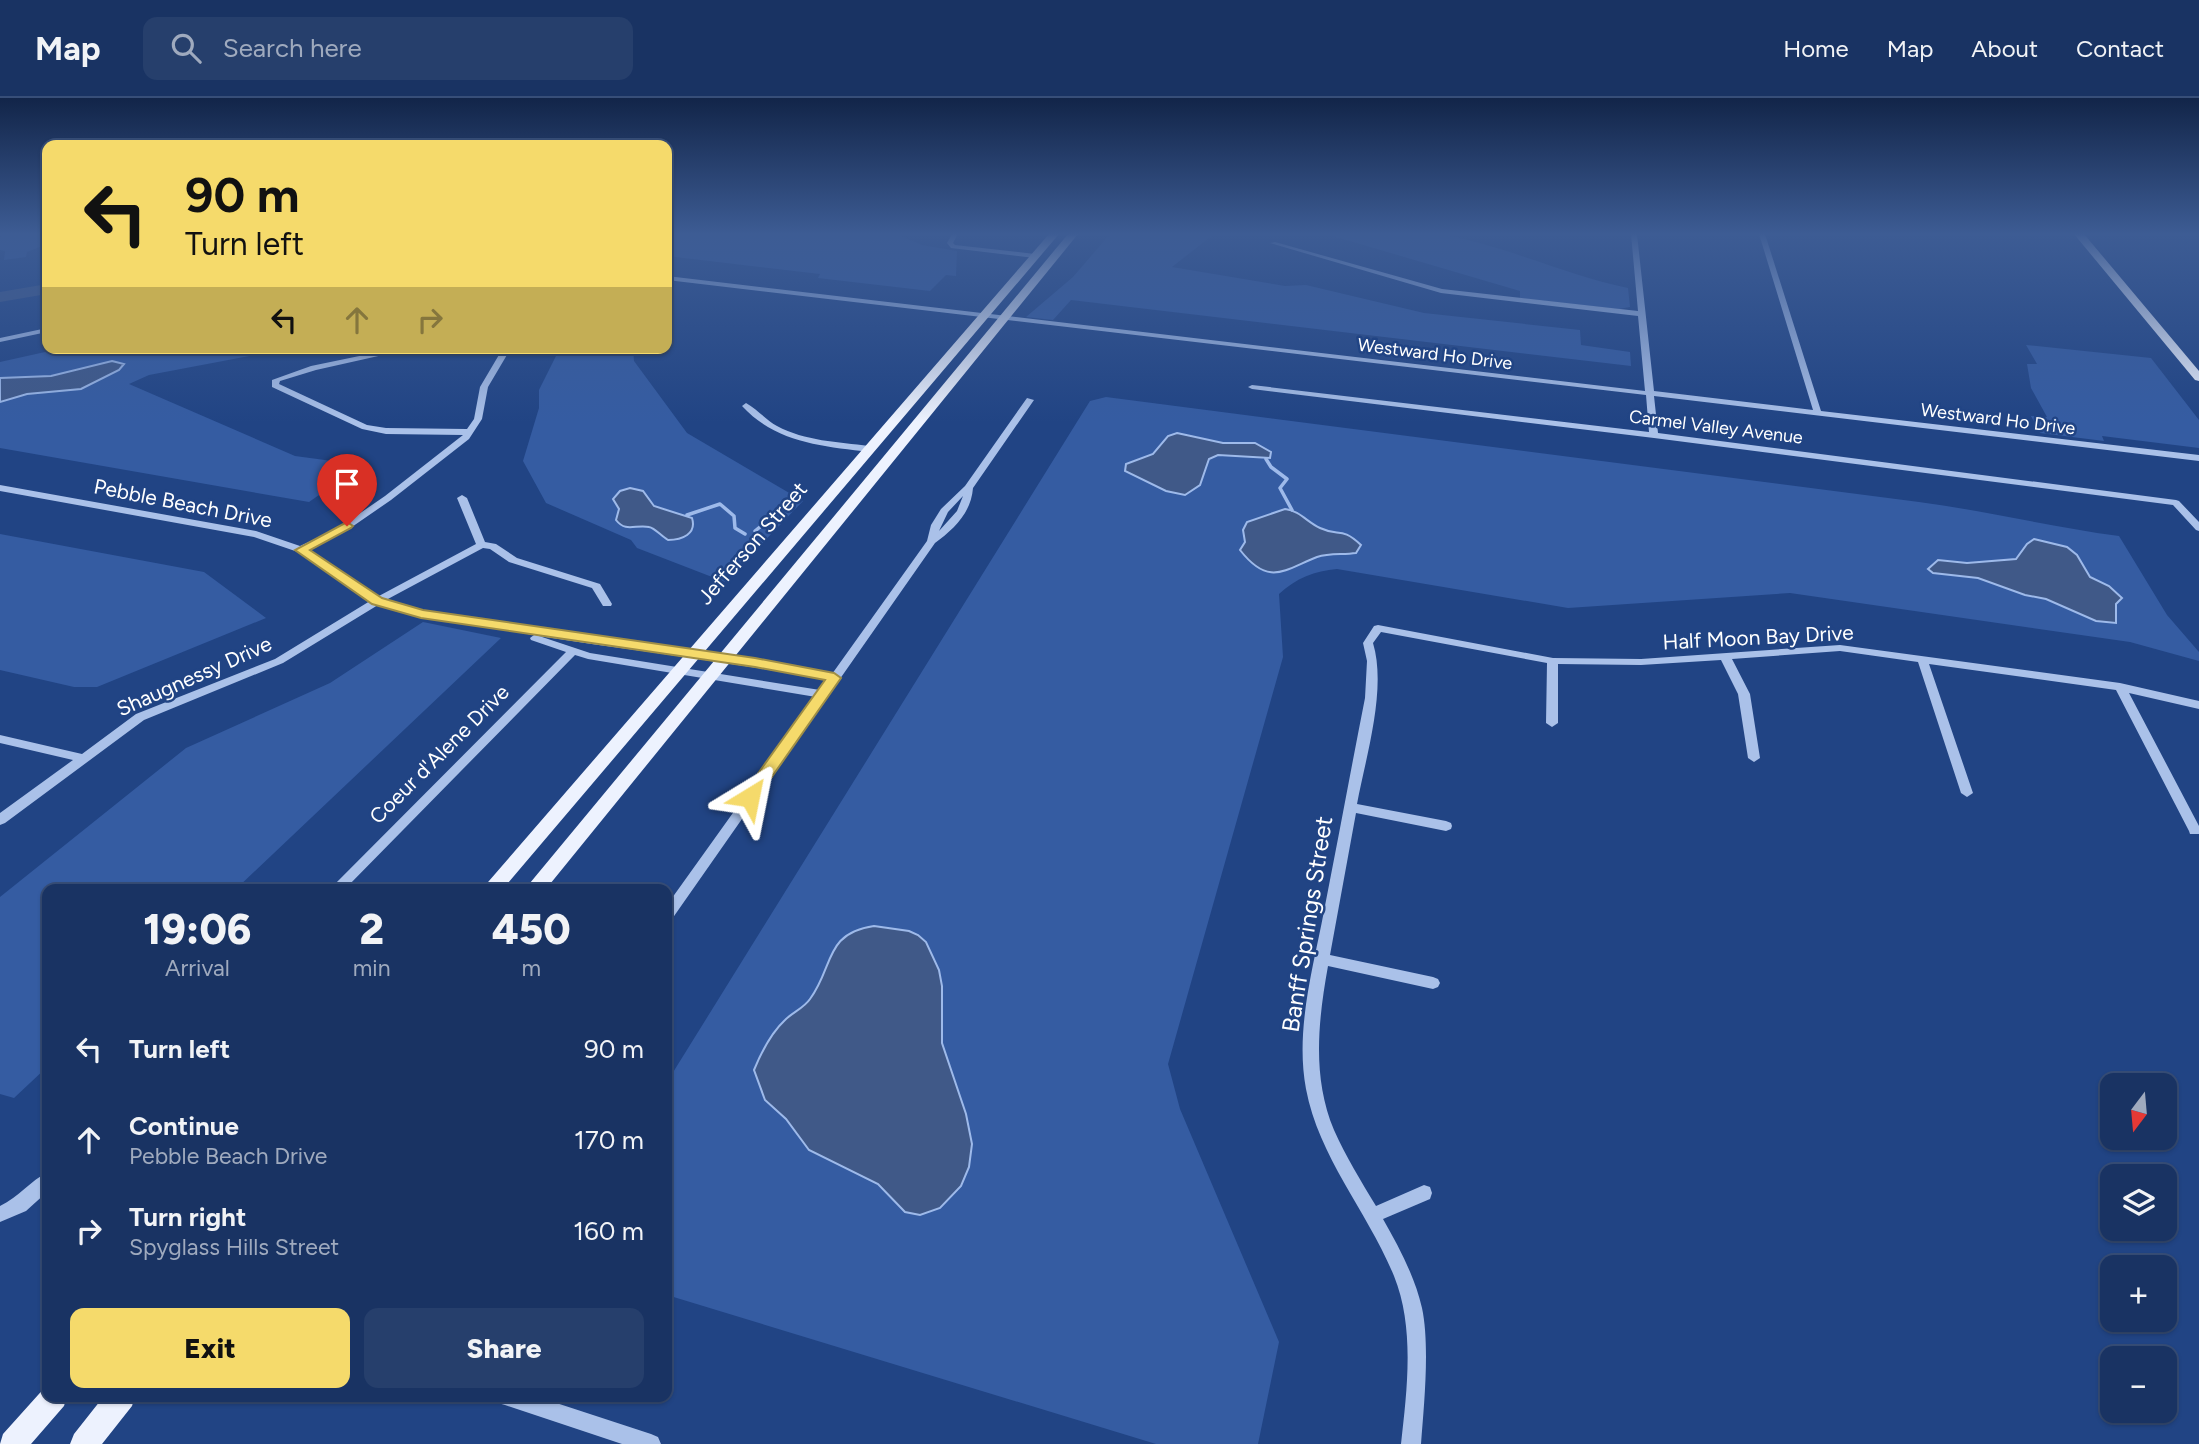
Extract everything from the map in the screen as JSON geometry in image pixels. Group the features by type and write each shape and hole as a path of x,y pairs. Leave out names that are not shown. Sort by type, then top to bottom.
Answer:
{"main road":[{"name":"Jefferson Street","path":"496,884 1000,297"},
{"path":"539,884 1021,297"},
{"path":"2131,297 2199,379"},
{"path":"833,526 853,485 879,454 878,450 869,449"},
{"path":"13,1444 49,1402"},
{"path":"84,1444 117,1402"}],"street":[{"name":"Westward Ho Drive","path":"823,297 2199,458"},
{"path":"1492,297 1642,314"},
{"path":"1640,297 1654,435"},
{"path":"1782,297 1818,414"},
{"path":"0,340 42,331"},
{"path":"382,354 298,372 275,380 275,384 365,427 386,431 470,432"},
{"path":"301,550 342,529 451,451 470,432 478,419 484,387 503,354"},
{"name":"Carmel Valley Avenue","path":"1252,387 1654,435 2176,503 2199,528"},
{"path":"672,908 932,541 948,529 966,504 968,488 1030,400"},
{"path":"746,407 763,424 790,437 869,449"},
{"name":"Pebble Beach Drive","path":"0,488 256,534 301,550 377,601 421,614 508,629"},
{"path":"462,498 481,545 493,546 513,560 596,586 607,604"},
{"name":"Shaugnessy Drive","path":"0,820 140,717 279,661 377,601 481,545"},
{"name":"Half Moon Bay Drive","path":"1368,643 1378,628 1553,661 1641,662 1840,648 2120,687 2199,705"},
{"path":"508,629 723,659 834,678"},
{"path":"508,629 573,651 822,694"},
{"name":"Banff Springs Street","path":"1368,643 1373,662 1371,698 1321,959 1310,1037 1316,1101 1333,1143 1391,1246 1413,1307 1418,1387 1411,1444"},
{"name":"Coeur d'Alene Drive","path":"342,884 573,651"},
{"path":"1724,656 1744,694 1754,758"},
{"path":"1922,659 1967,793"},
{"path":"1552,723 1553,661"},
{"path":"2120,687 2195,831"},
{"path":"0,739 82,758"},
{"path":"1350,807 1447,827"},
{"path":"1321,959 1433,983"},
{"path":"0,1214 20,1205 42,1185"},
{"path":"1373,1215 1423,1193"},
{"path":"523,1402 651,1444"}],"shaded area":[{"path":"1050,297 1356,297 1424,313 1580,330 1581,345 1630,352 1631,366 1071,300 1053,320 1026,317"},
{"path":"1629,297 1630,307 1619,309 1520,298"},
{"path":"2026,345 2151,358 2199,420 2199,448 2102,436 2104,441 2040,433 2031,416 2047,417 2031,388 2027,364 2037,364"},
{"path":"42,353 260,354 149,375 129,384 295,456 362,465 309,502 0,448 0,362"},
{"path":"557,354 633,354 634,361 687,433 803,501 725,582 637,548 631,540 546,503 523,461 539,408 539,390"},
{"path":"112,361 124,364 119,370 81,389 27,394 0,402 0,378 51,376"},
{"path":"1106,397 1919,502 2119,536 2167,615 2199,652 2199,661 2130,642 1790,593 1568,608 1337,569 1306,576 1285,588 1279,594 1283,657 1168,1064 1180,1109 1279,1342 1258,1444 1156,1444 672,1297 672,1074 1090,401"},
{"path":"1177,433 1223,443 1255,443 1271,452 1270,458 1218,455 1209,459 1200,485 1185,495 1166,491 1125,471 1126,464 1153,454 1168,436"},
{"path":"630,488 643,491 654,506 692,518 690,532 678,539 668,540 651,528 620,524 616,520 619,509 613,499 620,491"},
{"path":"1285,509 1326,531 1349,536 1361,545 1356,553 1317,557 1286,570 1268,572 1260,569 1240,550 1245,542 1243,530 1247,522"},
{"path":"0,534 204,572 266,618 97,687 74,687 0,670"},
{"path":"2034,539 2067,547 2077,555 2090,577 2109,586 2122,598 2116,604 2116,623 2096,621 2046,599 2025,595 1978,578 1933,573 1928,569 1938,560 1967,563 2016,559"},
{"path":"423,622 501,638 241,884 42,884 42,1072 14,1098 0,1094 0,897 186,748 330,683"},
{"path":"874,926 909,931 918,935 926,942 939,970 942,986 942,1043 966,1114 972,1144 969,1167 961,1186 940,1208 920,1215 905,1212 878,1184 809,1150 786,1119 765,1100 754,1070 775,1031 805,1005 818,987 838,944 858,930"}],"waterway":[{"path":"1266,459 1271,467 1287,479 1280,488 1292,510"},
{"path":"687,515 720,504 734,516 735,528 745,534"},
{"path":"755,531 775,515"}],"route":[{"path":"347,526 301,550 377,601 421,614 508,629 755,663 834,678 750,797"}]}
